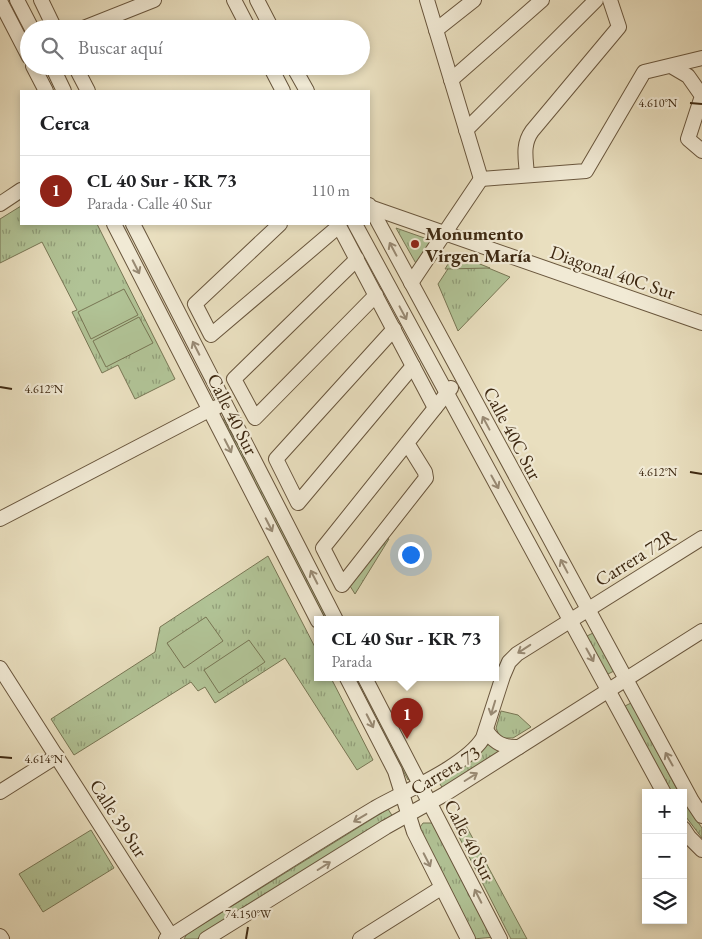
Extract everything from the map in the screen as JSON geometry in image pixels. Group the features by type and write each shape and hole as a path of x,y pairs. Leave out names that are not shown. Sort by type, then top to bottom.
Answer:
{"street":[{"path":"17,0 27,20"},
{"path":"41,0 51,20"},
{"path":"104,20 154,0"},
{"path":"234,0 244,20"},
{"path":"257,0 267,20"},
{"path":"427,0 481,179"},
{"path":"436,30 474,0"},
{"path":"451,80 542,0"},
{"path":"466,130 596,0"},
{"path":"527,175 526,140 619,27 610,0"},
{"path":"0,2 20,41"},
{"path":"411,283 481,179 586,171 644,72 702,58"},
{"path":"671,66 688,76 702,96 688,139 702,151"},
{"path":"38,75 45,90"},
{"path":"56,75 64,90"},
{"path":"80,75 87,90"},
{"path":"275,75 282,90"},
{"path":"298,75 306,90"},
{"path":"0,204 20,191"},
{"name":"Diagonal 40C Sur","path":"370,206 702,323"},
{"name":"Calle 40C Sur","path":"370,208 625,679"},
{"name":"Calle 40 Sur","path":"115,225 315,616"},
{"name":"Calle 40 Sur","path":"133,225 334,616"},
{"path":"279,225 195,304 211,335 338,225 435,408"},
{"name":"Calle 40C Sur","path":"356,225 609,690"},
{"name":"Calle 40 Sur","path":"357,259 234,379 255,418 376,295"},
{"name":"Calle 40 Sur","path":"394,330 276,459 298,503 413,366"},
{"path":"407,443 425,472 426,478 342,585 323,548 407,443 435,408 447,394 461,376"},
{"path":"210,410 220,393"},
{"path":"0,519 210,410 226,408"},
{"name":"Carrera 72R","path":"587,609 702,538"},
{"name":"Carrera 73","path":"170,938 293,859 420,784 473,750 483,738 509,662 517,654 587,609"},
{"name":"Carrera 73","path":"206,939 430,802 702,631"},
{"name":"Calle 39 Sur","path":"0,668 170,938"},
{"path":"625,679 702,816"},
{"path":"349,681 396,771 414,832 468,939"},
{"name":"Calle 40 Sur","path":"368,681 500,939"},
{"path":"609,690 662,789"},
{"path":"486,730 498,743 512,748 518,747"},
{"path":"0,792 57,756"},
{"path":"687,834 702,850"},
{"path":"367,937 441,888"}],"green space":[{"path":"20,207 20,225 98,225 175,379 135,399 118,365 102,373 72,312 77,310 42,242 0,263 0,219"},
{"path":"396,228 433,241 418,267"},
{"path":"454,254 457,255 490,268 445,269"},
{"path":"457,255 510,277 458,331 438,284"},
{"path":"124,289 138,315 91,339 78,312"},
{"path":"139,317 153,343 106,367 93,341"},
{"path":"224,419 235,441 247,454 330,616 323,616 221,420"},
{"path":"386,537 389,539 355,594 350,586"},
{"path":"268,556 314,645 314,681 333,681 373,760 357,770 285,658 215,703 205,687 198,691 191,682 74,755 51,719 155,652 160,627"},
{"path":"206,617 223,641 184,668 167,643"},
{"path":"593,633 614,671 606,675 585,637"},
{"path":"249,640 265,662 219,693 204,670"},
{"path":"357,681 363,681 412,777 408,780"},
{"path":"631,703 677,789 669,789 625,706"},
{"path":"501,711 518,715 531,727 513,738 502,738 496,728"},
{"path":"491,743 504,751 443,789 437,779"},
{"path":"687,806 702,828 702,838 687,818"},
{"path":"388,809 393,817 197,939 184,939 187,934"},
{"path":"464,822 527,939 511,939 454,827"},
{"path":"423,823 432,823 495,937 473,939 418,830"},
{"path":"91,830 114,868 43,912 19,874"}],"place":[{"name":"Monumento Virgen María","path":"415,244"},
{"name":"CL 40 Sur - KR 73","path":"407,739"}]}
